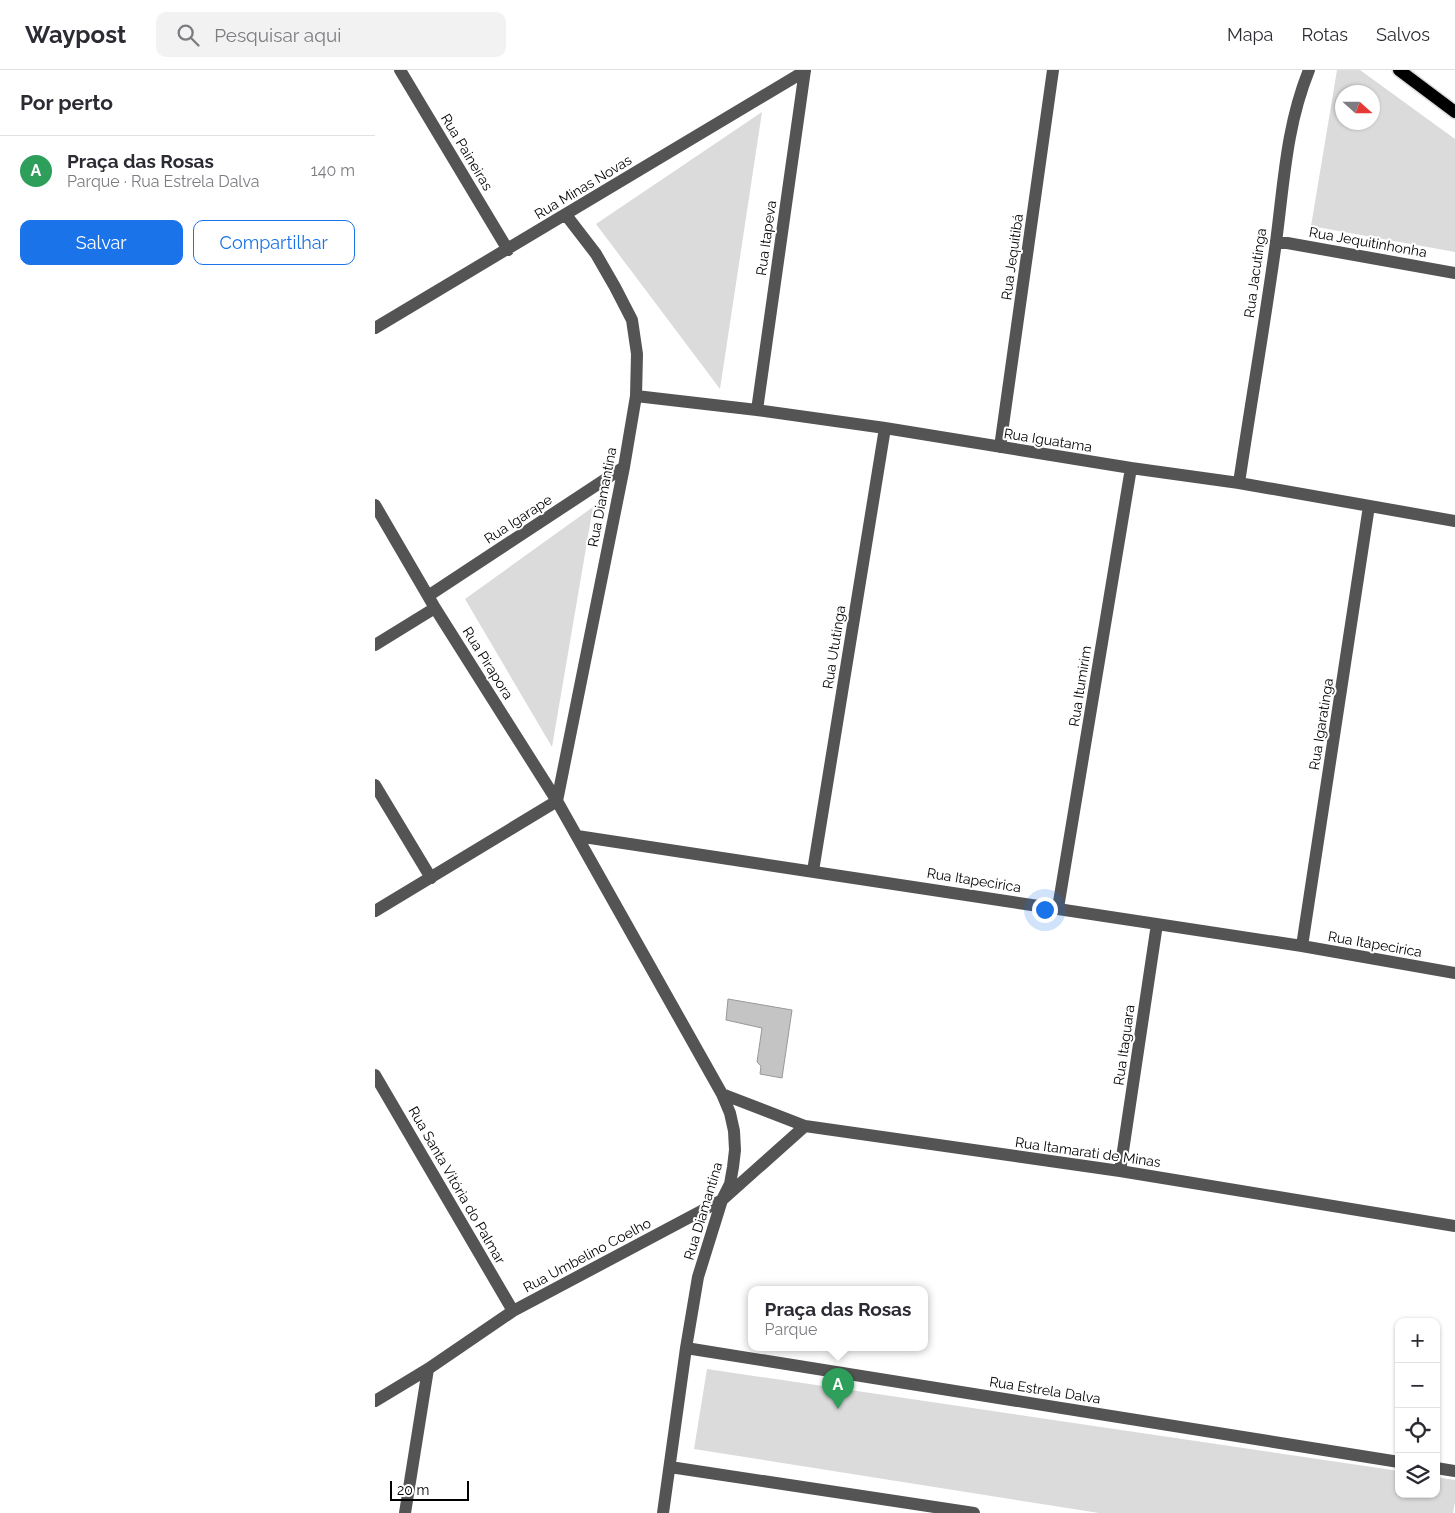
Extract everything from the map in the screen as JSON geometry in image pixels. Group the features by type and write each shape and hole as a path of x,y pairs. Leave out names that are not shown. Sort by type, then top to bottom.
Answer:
{"main road":[{"path":"1399,70 1455,112"}],"street":[{"name":"Rua Paineiras","path":"400,70 508,250"},
{"name":"Rua Jequitibá","path":"1000,447 1053,70"},
{"name":"Rua Jacutinga","path":"1239,483 1276,242 1285,161 1297,106 1309,70"},
{"name":"Rua Minas Novas","path":"375,328 805,71"},
{"name":"Rua Itapeva","path":"757,410 805,71"},
{"name":"Rua Diamantina","path":"557,801 624,467 636,396 637,354 632,320 595,254 566,215"},
{"name":"Rua Jequitinhonha","path":"1276,242 1455,273"},
{"name":"Rua Iguatama","path":"636,396 757,410 885,428 1131,468 1239,483 1455,521"},
{"name":"Rua Ututinga","path":"813,871 885,428"},
{"name":"Rua Igarape","path":"428,596 624,467"},
{"name":"Rua Itumirim","path":"1058,908 1131,468"},
{"name":"Rua Pirapora","path":"375,505 435,608 557,801 577,836"},
{"name":"Rua Igaratinga","path":"1302,946 1369,506"},
{"path":"375,645 435,608"},
{"path":"375,785 431,878"},
{"path":"375,911 557,801"},
{"name":"Rua Diamantina","path":"577,836 722,1094 732,1122 735,1150 730,1184 722,1200 698,1278 686,1348 671,1467 663,1513"},
{"name":"Rua Itapecirica","path":"577,836 1302,946 1455,973"},
{"name":"Rua Itaguara","path":"1120,1171 1157,924"},
{"name":"Rua Santa Vitória do Palmar","path":"375,1074 513,1311"},
{"name":"Rua Itamarati de Minas","path":"722,1094 805,1126 1120,1171 1455,1226"},
{"name":"Rua Umbelino Coelho","path":"375,1401 428,1369 513,1311 722,1200 805,1126"},
{"name":"Rua Estrela Dalva","path":"686,1348 1395,1461"},
{"path":"405,1513 428,1369"},
{"path":"671,1467 974,1513"},
{"path":"1440,1468 1455,1470"}],"shaded area":[{"path":"1337,70 1360,70 1455,139 1455,252 1311,226"},
{"path":"762,112 720,389 596,224"},
{"path":"593,507 552,747 465,599"},
{"path":"707,1369 1395,1470 1395,1498 1440,1498 1440,1478 1455,1480 1455,1502 1453,1513 1099,1513 694,1449"}],"building":[{"path":"728,999 792,1010 782,1078 760,1074 761,1066 757,1062 762,1028 726,1020"}],"place":[{"name":"Praça das Rosas","path":"838,1409"}]}
